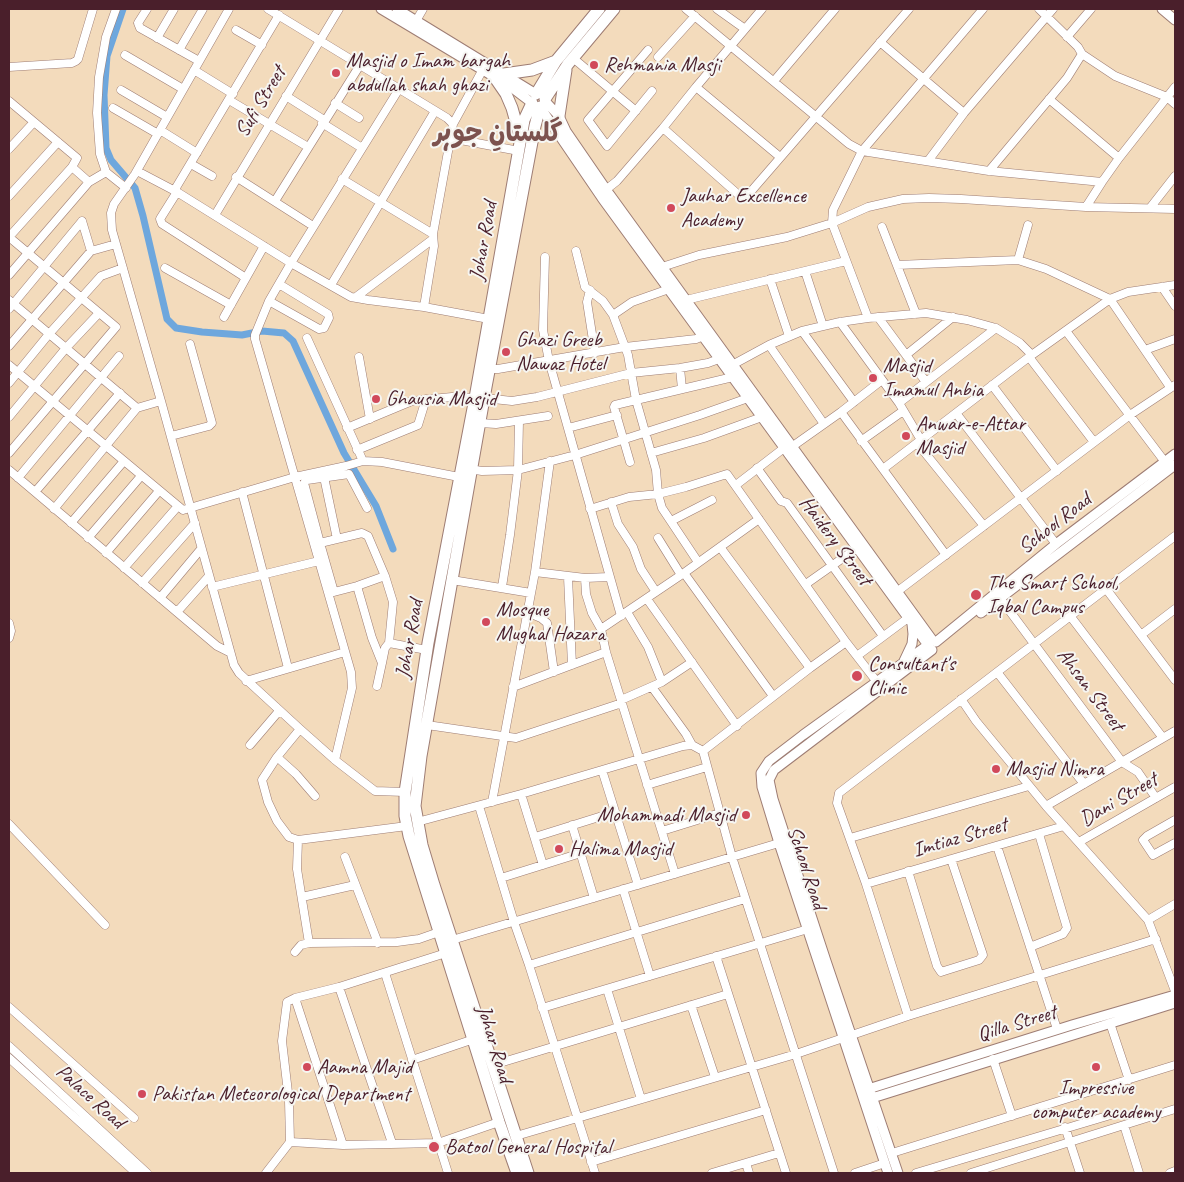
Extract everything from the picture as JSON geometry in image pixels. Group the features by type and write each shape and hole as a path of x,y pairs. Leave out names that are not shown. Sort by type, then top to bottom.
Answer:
{"main road":[{"name":"Johar Road","path":"517,1173 499,1122 409,836 452,580 464,471 480,423 480,398 488,319 524,120 540,101 599,9"},
{"name":"Johar Road","path":"566,61 614,9"},
{"path":"520,145 512,108 499,76 566,61 559,116"},
{"name":"Johar Road","path":"528,1173 432,878 412,824 405,792 427,650 480,398 490,369 540,101"}],"street":[{"path":"9,67 76,61 93,9"},
{"path":"116,9 106,37 98,86 97,113 100,154 106,172 127,187"},
{"path":"147,9 138,23 139,27 199,61"},
{"path":"157,38 174,9"},
{"path":"178,50 203,9"},
{"path":"229,9 136,172 114,204 112,230 195,522 229,652 239,673 335,760 375,791 405,792"},
{"path":"268,9 436,111 453,124"},
{"name":"Sufi Street","path":"215,215 236,177 340,9"},
{"path":"381,9 482,71 499,76"},
{"path":"397,9 540,101 559,116 603,192 686,300 732,377 762,417 789,447 898,591 933,645"},
{"path":"416,21 423,9"},
{"path":"686,9 850,144 862,151 989,171 1102,182"},
{"path":"717,9 745,29"},
{"path":"603,192 617,180 663,128 762,9"},
{"path":"774,82 835,9"},
{"path":"663,128 741,197 747,196 909,9"},
{"path":"868,318 832,223 833,210 862,151 983,9"},
{"path":"1039,9 1082,54 1115,76 1167,97 1175,104"},
{"path":"928,161 964,113 1053,9"},
{"path":"1067,37 1091,9"},
{"path":"1162,9 1175,20"},
{"path":"246,278 162,224 160,220 279,15"},
{"path":"658,57 695,16"},
{"path":"236,30 262,45"},
{"path":"880,42 964,113"},
{"path":"648,50 588,120 607,146 652,91"},
{"path":"989,171 1067,78 1082,54"},
{"path":"124,55 184,89"},
{"path":"566,61 613,92 636,111"},
{"path":"275,201 323,121 360,65"},
{"path":"194,70 269,123 308,147"},
{"path":"424,307 453,124 482,71"},
{"path":"696,87 780,157"},
{"path":"1086,207 1118,158 1175,87"},
{"path":"335,760 352,688 350,672 255,339 269,301 313,226 399,89"},
{"path":"120,90 167,117"},
{"path":"286,96 362,148"},
{"path":"1049,99 1118,158"},
{"path":"9,101 77,158 72,167 9,237 116,327 9,453"},
{"path":"540,101 668,289 734,364 857,548 910,621 933,645"},
{"path":"335,103 359,118"},
{"path":"113,108 197,154"},
{"path":"331,285 436,111"},
{"path":"9,149 34,122"},
{"path":"450,138 520,145"},
{"path":"9,196 58,142"},
{"path":"191,164 212,176"},
{"path":"72,167 89,182"},
{"path":"9,274 89,182 106,172"},
{"path":"136,172 176,192 291,263 351,296 488,319"},
{"path":"1150,208 1175,176"},
{"path":"236,177 313,226"},
{"path":"342,179 434,237"},
{"path":"662,267 699,255 787,237 832,223 868,207 903,200 930,198 961,199 1086,207 1175,209"},
{"path":"91,251 82,221 44,268 10,304 32,320 137,408"},
{"path":"1018,260 1028,225"},
{"path":"882,227 916,314"},
{"path":"356,297 434,237"},
{"path":"9,346 91,251 116,244"},
{"path":"224,317 264,246"},
{"path":"576,250 585,286 603,301 613,315 625,347 636,400 656,470 658,494 662,508 698,562"},
{"path":"546,257 543,330 557,391 609,577 624,614 648,647 662,682"},
{"path":"897,265 1018,260 1046,269 1110,299 1145,350 1173,386 1130,415 898,591"},
{"path":"686,300 846,261"},
{"path":"9,383 49,334 101,276 123,268"},
{"path":"165,268 231,305"},
{"path":"805,271 823,326"},
{"path":"770,279 789,336"},
{"path":"269,301 319,329 324,328 329,318 328,314 279,284"},
{"path":"883,469 992,385 1110,299 1128,292 1175,285"},
{"path":"1162,286 1175,306"},
{"path":"613,315 632,302 668,289"},
{"path":"590,290 587,302 594,353"},
{"path":"9,417 66,348 99,313"},
{"path":"734,364 789,336 840,322 916,314 936,314 953,317 996,328 1020,343 1094,442"},
{"path":"878,317 926,382"},
{"path":"906,355 953,317"},
{"path":"840,322 899,403 919,441 984,526"},
{"path":"899,403 996,328"},
{"path":"802,331 854,402"},
{"path":"1066,331 1165,462"},
{"path":"490,369 625,347 696,339 706,334"},
{"path":"307,338 357,450 359,462"},
{"path":"1145,350 1175,339"},
{"path":"171,436 209,426 212,423 190,344"},
{"path":"769,345 824,424"},
{"path":"18,478 119,356"},
{"path":"359,357 370,419"},
{"path":"347,428 412,401 452,397 512,401 537,397 631,372 680,368 720,359"},
{"path":"9,365 183,510 295,477 359,462 382,462 464,471 518,470 575,455 748,398"},
{"path":"680,368 682,389"},
{"path":"630,462 614,407 616,405 732,377"},
{"path":"736,485 757,468 841,412 882,380"},
{"path":"992,385 1057,471"},
{"path":"35,492 120,393"},
{"path":"357,450 418,425 426,399"},
{"path":"54,509 137,408 161,401"},
{"path":"862,440 903,411"},
{"path":"841,412 946,555"},
{"path":"956,413 1056,544"},
{"path":"568,428 617,414"},
{"path":"480,423 496,424 548,416"},
{"path":"651,453 704,438 762,417"},
{"path":"502,587 518,470 518,421"},
{"name":"School Road","path":"888,1173 867,1094 772,809 762,787 761,774 769,761 877,682 895,674 902,663 933,645 1000,598 1056,544 1175,454"},
{"path":"71,523 124,461"},
{"path":"492,802 531,593 550,461"},
{"name":"School Road","path":"848,1036 808,930 779,843 772,809 769,780 774,770 1037,564 1175,465"},
{"name":"Haidery Street","path":"757,468 781,501 787,503 883,636"},
{"path":"9,470 217,646 229,652"},
{"path":"367,508 352,475 347,473 307,480 304,483 333,590 336,592 385,576"},
{"path":"590,509 630,497 658,494 686,487 727,474 846,642 877,682"},
{"path":"88,538 141,476"},
{"path":"324,477 337,539"},
{"path":"106,553 159,491"},
{"path":"242,492 288,668"},
{"path":"671,520 712,500"},
{"path":"611,502 618,524 633,547 641,569 656,592"},
{"path":"124,568 178,506"},
{"path":"601,629 683,574 759,519"},
{"path":"142,583 195,522"},
{"path":"320,543 362,533 368,536 385,576 394,602 390,643 385,648 376,686"},
{"path":"908,1016 866,884 836,803 840,793 844,788 1107,590 1175,536"},
{"path":"658,538 773,696"},
{"path":"720,547 810,668"},
{"path":"806,584 857,548"},
{"path":"160,598 201,549"},
{"path":"212,586 319,561"},
{"path":"534,572 585,578 609,577"},
{"path":"177,612 209,576"},
{"path":"568,576 572,665"},
{"path":"585,578 586,594 592,613 601,629 606,652 675,874"},
{"path":"452,580 531,593"},
{"path":"357,586 372,638 382,663"},
{"path":"1107,590 1175,680"},
{"name":"Ahsan Street","path":"1000,598 1122,762 1138,772 1156,798"},
{"path":"647,599 737,726"},
{"path":"1141,635 1175,609"},
{"path":"527,612 547,623 554,672"},
{"path":"1070,617 1163,738"},
{"path":"857,656 883,636 910,621"},
{"path":"902,663 912,644 913,634 910,621"},
{"path":"9,623 9,638"},
{"path":"703,750 846,642"},
{"path":"390,643 427,650"},
{"path":"246,680 345,652"},
{"path":"513,687 606,652"},
{"path":"427,725 516,738 622,702 662,682 692,662"},
{"path":"997,672 1084,784"},
{"path":"652,687 692,745 703,750"},
{"path":"961,699 976,721 1029,786 1148,920 1175,991"},
{"path":"250,745 279,711"},
{"path":"300,729 277,757 262,780 268,802 277,820 289,837 298,840 412,824 692,745"},
{"path":"1046,806 1175,731"},
{"path":"703,750 745,899 834,1173"},
{"path":"277,757 296,774 315,796"},
{"path":"647,785 707,767"},
{"path":"602,770 638,885"},
{"path":"850,838 1029,786"},
{"name":"Dani Street","path":"1080,842 1175,787"},
{"path":"521,794 543,865"},
{"path":"479,806 514,922 595,1173"},
{"path":"535,837 615,812"},
{"path":"662,830 720,813"},
{"path":"1175,820 1142,840 1154,855 1175,843"},
{"path":"9,824 105,925"},
{"path":"572,826 594,898"},
{"name":"Imtiaz Street","path":"866,884 1064,826"},
{"path":"1030,947 1063,934 1067,930 1039,834"},
{"path":"298,840 297,869 309,943"},
{"path":"452,940 779,843"},
{"path":"997,846 1057,1029"},
{"path":"501,878 581,853"},
{"path":"345,857 378,943"},
{"path":"908,871 937,966 941,972 944,972 979,960 983,955 951,859"},
{"path":"302,897 355,885"},
{"path":"623,890 650,976"},
{"path":"529,965 745,899"},
{"path":"1148,920 1175,904"},
{"path":"542,1008 808,930"},
{"path":"295,952 301,945 309,943 378,943 419,939 439,932"},
{"path":"516,1136 796,1054 908,1016 1156,939"},
{"path":"266,1173 290,1142 289,1101 282,1041 285,1004 295,998 339,987 446,953"},
{"path":"716,956 786,1173"},
{"path":"1167,969 1175,964"},
{"path":"385,973 448,1173"},
{"path":"339,987 392,1143"},
{"path":"607,989 641,1099"},
{"path":"492,1065 728,994"},
{"name":"Qilla Street","path":"867,1094 1057,1029 1175,995"},
{"path":"295,998 344,1145"},
{"name":"Qilla Street","path":"867,1094 993,1059 1175,1003"},
{"path":"691,1005 715,1077"},
{"path":"9,1007 134,1118"},
{"path":"1110,1023 1129,1080"},
{"path":"412,1060 474,1039"},
{"name":"Palace Road","path":"9,1046 147,1173"},
{"name":"Palace Road","path":"9,1058 136,1173"},
{"path":"993,1059 1012,1116"},
{"path":"892,1154 1175,1065"},
{"path":"867,1094 898,1173"},
{"path":"971,1173 1175,1109"},
{"path":"591,1162 766,1110"},
{"path":"916,1173 1114,1114"},
{"path":"290,1142 344,1145 438,1143 499,1122"},
{"path":"1124,1125 1139,1173"},
{"path":"1065,1128 1080,1173"},
{"path":"712,1173 780,1153"},
{"path":"746,1163 749,1173"},
{"path":"855,1173 885,1163"},
{"path":"1170,1173 1175,1172"}],"waterway":[{"path":"123,9 107,56 104,95 106,148 111,160 135,188 167,319 176,328 242,335 262,331 284,333 293,341 344,453 376,506 393,549"}],"place":[{"name":"Rehmania Masji","path":"594,65"},
{"name":"Masjid o Imam bargah abdullah shah ghazi","path":"336,73"},
{"name":"Jauhar Excellence Academy","path":"671,208"},
{"name":"Ghazi Greeb Nawaz Hotel","path":"506,352"},
{"name":"Masjid Imamul Anbia","path":"873,378"},
{"name":"Ghausia Masjid","path":"376,399"},
{"name":"Anwar-e-Attar Masjid","path":"906,436"},
{"name":"The Smart School, Iqbal Campus","path":"976,595"},
{"name":"Mosque Mughal Hazara","path":"486,622"},
{"name":"Consultant's Clinic","path":"857,676"},
{"name":"Masjid Nimra","path":"996,769"},
{"name":"Mohammadi Masjid","path":"746,815"},
{"name":"Halima Masjid","path":"559,849"},
{"name":"Aamna Majid","path":"307,1067"},
{"name":"Impressive computer academy","path":"1096,1067"},
{"name":"Pakistan Meteorological Department","path":"142,1094"},
{"name":"Batool General Hospital","path":"434,1147"}],"district":[{"name":"گلستانِ جوہر","path":"498,134"}]}
